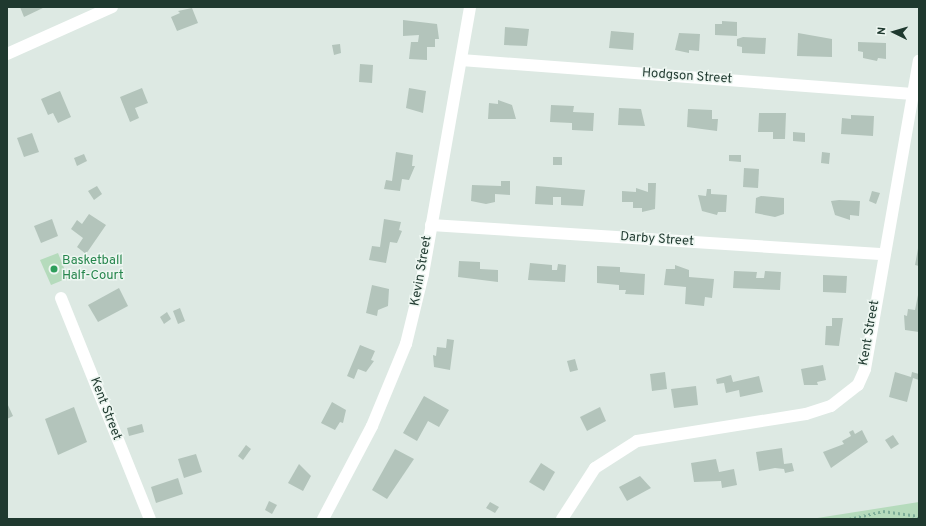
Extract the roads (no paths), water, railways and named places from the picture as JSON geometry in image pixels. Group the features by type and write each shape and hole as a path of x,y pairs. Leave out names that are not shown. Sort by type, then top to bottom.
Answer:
{"street":[{"path":"7,54 112,7"},
{"name":"Kevin Street","path":"323,519 372,426 400,363 415,310 470,7"},
{"name":"Hodgson Street","path":"461,60 912,94"},
{"name":"Kent Street","path":"562,519 595,468 637,441 806,414 846,397 858,385 865,369 919,61"},
{"name":"Darby Street","path":"431,225 884,254"},
{"name":"Kent Street","path":"61,298 150,519"}],"place":[{"name":"Basketball Half-Court","path":"54,269"}]}
